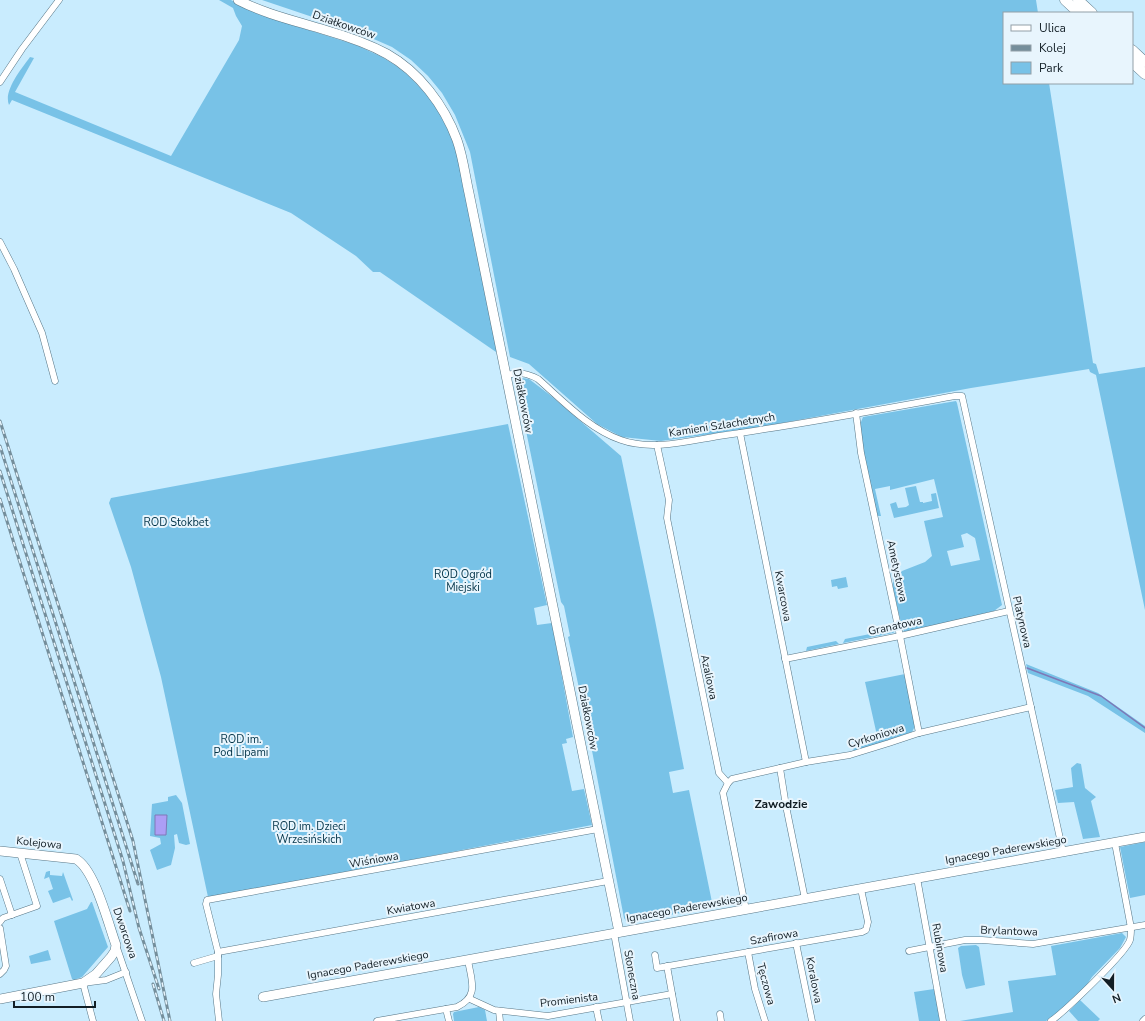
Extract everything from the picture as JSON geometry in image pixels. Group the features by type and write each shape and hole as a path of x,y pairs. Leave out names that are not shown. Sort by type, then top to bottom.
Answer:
{"main road":[{"path":"1066,0 1079,12"},
{"path":"1078,0 1091,12"},
{"path":"1133,51 1145,62"},
{"path":"1133,63 1145,74"}],"street":[{"path":"0,82 22,49 59,0"},
{"name":"Działkowców","path":"238,0 262,11 353,38 381,50 408,69 432,94 448,120 456,137 461,154 598,829 616,933"},
{"path":"0,242 14,269 42,333 55,381"},
{"name":"Kamieni Szlachetnych","path":"506,375 522,372 535,377 604,433 639,445 657,445 740,433 962,396"},
{"name":"Platynowa","path":"962,396 1063,852"},
{"name":"Ametystowa","path":"856,413 861,453 919,732"},
{"name":"Kwarcowa","path":"740,433 806,762"},
{"name":"Azaliowa","path":"657,445 669,500 667,518 719,773 728,783"},
{"name":"Granatowa","path":"785,659 900,636 1009,611"},
{"name":"Cyrkoniowa","path":"728,783 736,778 806,762 850,755 919,732 1031,707"},
{"path":"780,768 786,806 805,899"},
{"path":"728,783 724,793 746,910"},
{"name":"Wiśniowa","path":"218,954 206,904 207,900 598,829"},
{"name":"Ignacego Paderewskiego","path":"263,997 1145,837"},
{"path":"1051,1021 1065,1010 1124,950 1130,940 1131,928 1115,843"},
{"name":"Kolejowa","path":"0,851 76,859"},
{"path":"0,922 1,919 37,906 20,853"},
{"name":"Dworcowa","path":"76,859 84,865 91,876 142,1021"},
{"name":"Rubinowa","path":"917,878 943,1021"},
{"path":"0,879 12,915"},
{"name":"Kwiatowa","path":"194,963 218,954 608,881"},
{"name":"Szafirowa","path":"667,966 866,930 868,922 861,888"},
{"path":"1131,928 1145,925"},
{"path":"0,928 6,966 0,974"},
{"name":"Brylantowa","path":"909,951 965,940 1033,944 1131,928"},
{"name":"Słoneczna","path":"616,933 630,1021"},
{"name":"Koralowa","path":"796,943 812,1021"},
{"path":"83,983 96,974 108,961 115,951 116,944"},
{"name":"Tęczowa","path":"748,952 755,989 766,1021"},
{"path":"218,954 216,994 219,1021"},
{"path":"655,955 658,968 667,966 677,1021"},
{"path":"378,1021 397,1019 457,1007 465,1003 470,998 472,987 468,960"},
{"path":"0,999 106,980 126,972"},
{"path":"83,983 94,1021"},
{"name":"Promienista","path":"470,998 487,1007 499,1011 548,1018 672,994"},
{"path":"446,1008 449,1021"},
{"path":"596,1008 599,1021"},
{"path":"499,1011 500,1021"},
{"path":"720,1014 721,1021"}],"green space":[{"path":"219,0 231,0 258,14 356,45 382,57 408,75 429,97 441,115 451,136 459,160 498,348 496,352 380,272 373,272 356,256 291,213 12,100 9,105 9,93 14,80 30,57 34,58 15,92 171,156 239,40 242,26 233,8"},
{"path":"262,0 1036,0 1038,12 1003,12 1003,84 1049,84 1093,363 1096,364 1099,374 1145,367 1145,610 1096,375 1090,372 1089,369 971,388 755,428 661,441 622,437 597,424 529,364 510,357 470,152 455,115 442,93 428,76 411,60 392,47 360,33"},
{"path":"515,377 529,379 550,395 621,456 684,769 669,772 673,793 689,790 713,907 627,923 624,918 589,735 568,637 570,636 564,606 561,602"},
{"path":"956,401 1002,605 994,611 908,632 904,631 893,589 893,580 902,571 925,562 932,556 924,521 943,517 934,479 890,490 890,486 875,489 881,516 877,516 862,454 859,422 861,422 863,417","holes":["967,533 975,538 980,560 951,566 947,551 964,547 961,535"]},
{"path":"508,424 547,605 534,608 537,625 552,623 573,737 566,739 567,743 562,744 572,791 584,789 592,825 327,876 208,897 161,677 131,567 109,503 111,498"},
{"path":"916,486 920,502 923,503 932,501 931,494 936,493 939,508 894,518 890,504 896,502 898,508 909,505 905,488"},
{"path":"846,577 848,587 838,589 837,586 832,587 831,580"},
{"path":"895,629 896,631 893,633 843,643 845,639"},
{"path":"836,641 839,644 806,651 807,647"},
{"path":"1026,664 1098,693 1145,726 1145,733 1088,696 1028,673"},
{"path":"905,674 915,726 912,732 861,750 854,751 853,748 878,740 865,682"},
{"path":"1077,763 1081,764 1085,788 1096,797 1091,801 1100,837 1083,839 1074,802 1058,803 1055,790 1073,787 1071,768"},
{"path":"176,795 182,803 190,844 186,845 179,843 177,834 174,835 175,848 171,865 157,870 150,850 161,844 160,838 150,836 152,804 168,801 168,797"},
{"path":"1145,842 1145,895 1130,898 1120,847"},
{"path":"50,871 50,875 62,876 63,872 73,900 72,901 70,897 53,903 48,891 53,889 49,877 44,879 46,872"},
{"path":"91,902 108,947 82,977 74,980 72,979 54,921 87,909"},
{"path":"1122,933 1126,937 1120,948 1092,977 1084,989 1060,1012 1046,1021 960,1021 1013,1012 1008,981 1056,975 1051,946"},
{"path":"976,945 979,947 985,985 966,989 962,975 958,948 961,946"},
{"path":"48,950 51,960 31,964 29,956"},
{"path":"934,989 940,1021 919,1021 914,992"},
{"path":"1080,1000 1100,1019 1098,1021 1078,1021 1069,1011"},
{"path":"479,1007 485,1010 487,1021 454,1021 454,1012"}],"shaded area":[{"path":"155,815 167,815 166,835 155,835"}],"waterway":[{"path":"1027,668 1101,696 1145,728"}],"railway":[{"path":"0,421 133,841 170,1021"},
{"path":"0,446 138,884"},
{"path":"0,471 123,861 139,928 159,989"},
{"path":"0,499 130,911"},
{"path":"153,984 164,1021"}],"district":[{"name":"Zawodzie","path":"781,804"}],"park label":[{"name":"ROD Stokbet","path":"176,522"},
{"name":"ROD Ogród Miejski","path":"463,580"},
{"name":"ROD im. Pod Lipami","path":"241,745"},
{"name":"ROD im. Dzieci Wrzesińskich","path":"309,832"}]}
